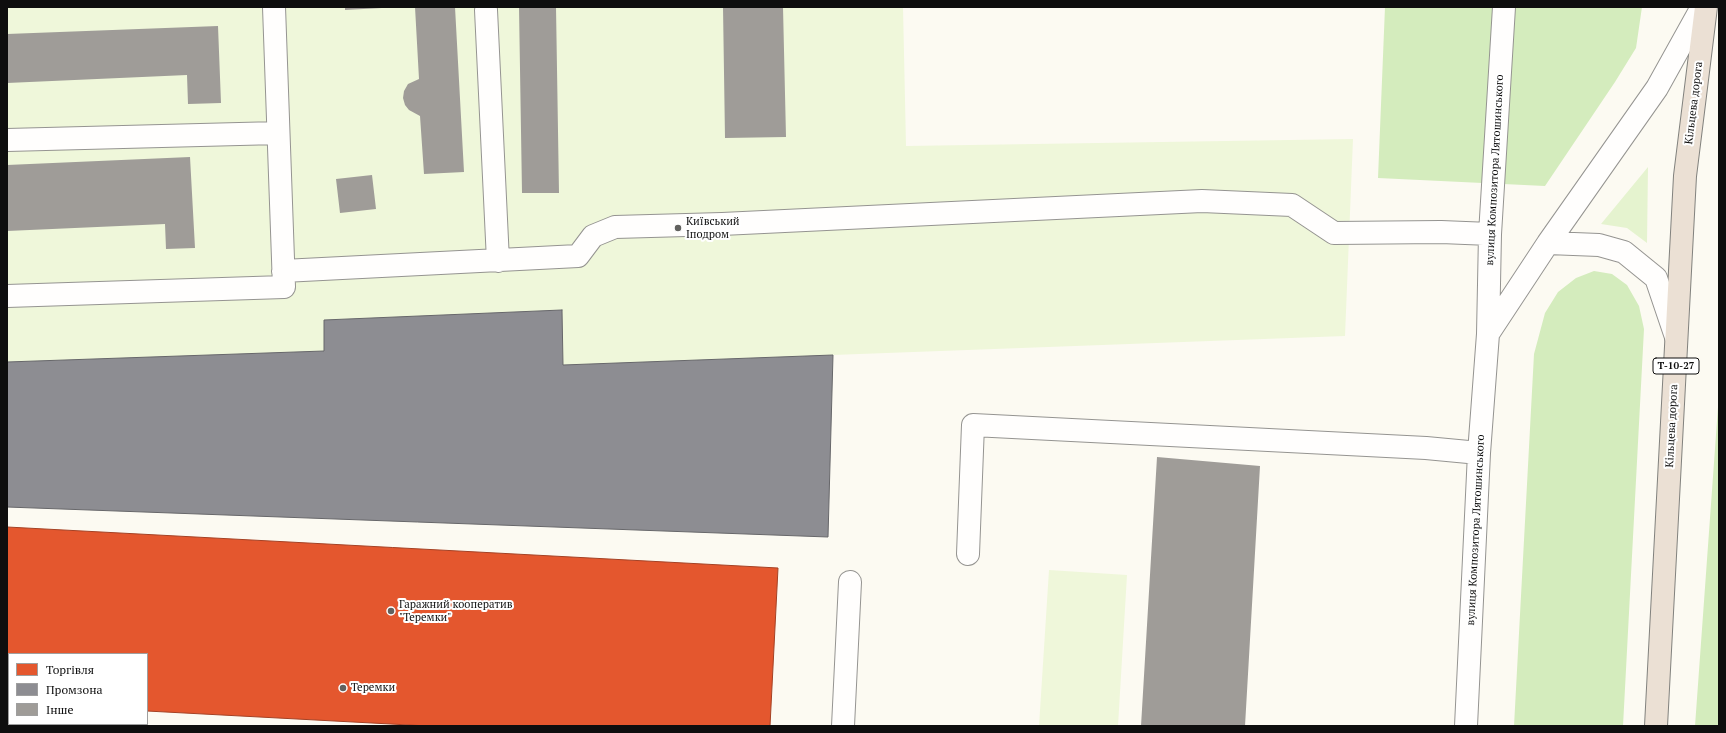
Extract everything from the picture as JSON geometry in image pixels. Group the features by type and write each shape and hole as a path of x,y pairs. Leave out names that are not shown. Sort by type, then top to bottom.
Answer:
{"highway":[{"name":"Кільцева дорога","path":"1656,726 1685,176 1706,7"}],"street":[{"path":"7,296 284,287 274,7"},
{"name":"вулиця Композитора Лятошинського","path":"1466,726 1479,453 1488,334 1490,234 1504,7"},
{"name":"вулиця Композитора Лятошинського","path":"1488,334 1548,243 1657,88 1702,7"},
{"path":"486,10 498,261"},
{"path":"7,140 278,132"},
{"path":"283,271 578,256 593,236 615,227 730,224 1202,202 1292,205 1334,233 1441,232 1490,234"},
{"path":"1548,243 1600,245 1624,252 1656,278 1677,340"},
{"path":"968,554 973,425 1426,448 1479,453"},
{"path":"843,726 850,582"}],"green space":[{"name":"Київський Іподром","path":"7,7 903,7 906,146 1353,139 1345,336 563,365 561,310 325,320 324,351 7,362"},
{"path":"1385,7 1642,7 1636,48 1545,186 1378,178"},
{"path":"1648,167 1647,243 1627,228 1601,224"},
{"path":"1594,271 1612,274 1627,285 1639,306 1644,329 1623,726 1514,726 1534,354 1545,313 1558,292 1576,278"},
{"path":"1719,392 1719,726 1695,726 1718,407"},
{"path":"1049,570 1127,575 1118,726 1039,726"}],"building: Торгівля":[{"name":"Гаражний кооператив \"Теремки\"","path":"7,527 778,568 770,726 428,726 148,711 148,653 8,653 7,704"}],"building: Промзона":[{"path":"562,310 563,365 833,355 828,537 7,507 7,362 324,351 324,320"}],"building: Інше":[{"path":"345,7 381,7 382,8 345,10"},
{"path":"415,7 455,7 464,172 424,174 420,116 409,110 405,105 403,98 404,91 408,84 419,79"},
{"path":"519,7 556,7 559,193 522,193"},
{"path":"723,7 783,7 786,137 725,138"},
{"path":"218,26 221,103 188,104 187,75 7,83 7,34"},
{"path":"190,157 195,248 166,249 165,224 7,231 7,165"},
{"path":"372,175 376,209 340,213 336,179"},
{"path":"1157,457 1260,466 1245,726 1141,726"}],"place":[{"name":"Київський Іподром","path":"678,228"},
{"name":"Гаражний кооператив \"Теремки\"","path":"391,611"},
{"name":"Теремки","path":"343,688"}]}
